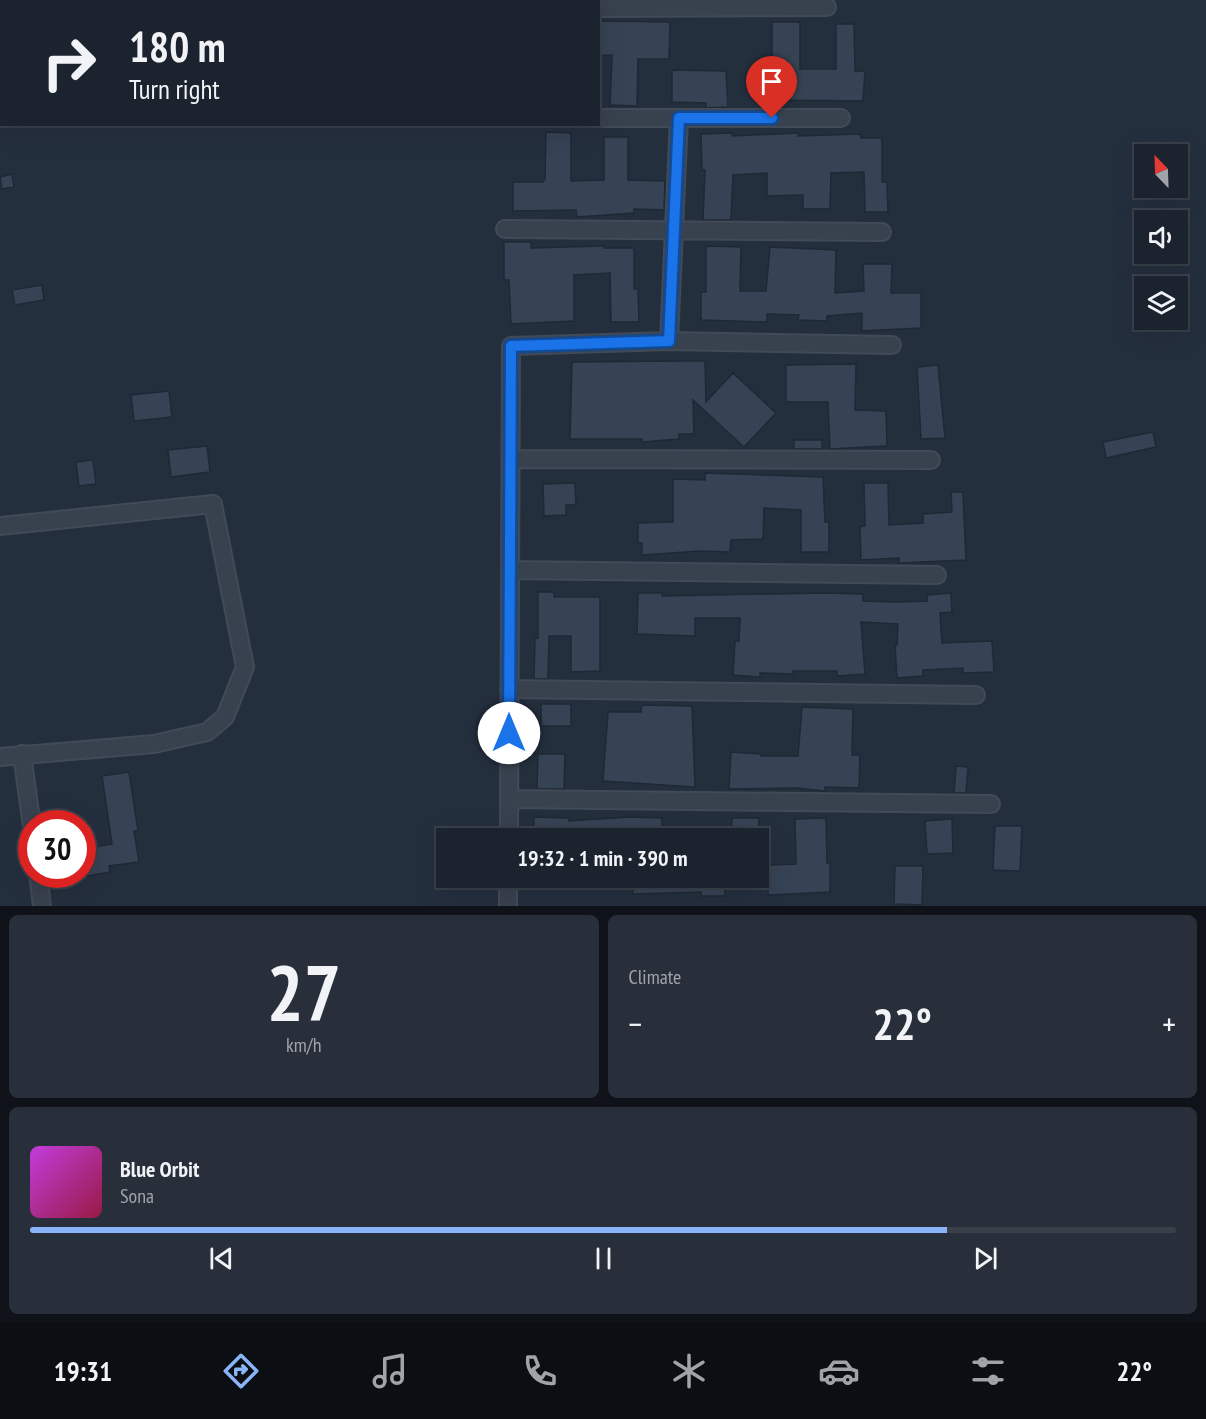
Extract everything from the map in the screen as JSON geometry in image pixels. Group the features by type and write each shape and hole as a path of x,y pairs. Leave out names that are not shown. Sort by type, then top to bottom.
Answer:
{"street":[{"path":"600,8 827,7"},
{"path":"600,118 841,118"},
{"path":"669,341 679,118"},
{"path":"505,229 882,232"},
{"path":"509,828 511,346 669,341 892,345"},
{"path":"511,459 931,460"},
{"path":"0,526 213,504 245,667 225,717 207,732 154,744 0,757"},
{"path":"510,570 937,574"},
{"path":"509,689 976,695"},
{"path":"22,754 30,810"},
{"path":"509,799 991,804"},
{"path":"40,888 42,906"},
{"path":"508,888 508,906"}],"building":[{"path":"600,21 670,22 669,59 638,59 637,106 610,105 612,55 600,56"},
{"path":"772,22 800,22 800,69 836,69 836,24 854,24 855,71 865,71 863,101 772,100"},
{"path":"672,70 726,71 728,107 706,108 706,103 672,102"},
{"path":"546,132 571,133 571,181 604,180 604,137 628,137 628,180 665,181 664,210 634,209 634,213 577,217 576,210 513,211 513,182 543,182 545,179"},
{"path":"732,133 732,136 798,133 798,136 860,134 861,138 882,138 882,182 887,182 888,212 865,212 864,172 831,173 830,209 803,209 803,195 767,196 767,173 733,175 731,220 703,220 705,170 702,170 701,134"},
{"path":"12,174 14,187 2,189 0,177"},
{"path":"504,242 531,242 531,248 604,246 604,248 634,248 634,289 638,289 639,322 611,322 610,273 574,275 574,321 511,324 509,280 504,280"},
{"path":"706,246 741,247 740,291 766,291 770,247 836,250 835,293 864,291 863,264 892,264 891,293 921,293 921,328 862,331 862,313 827,316 827,321 798,320 799,315 767,314 767,322 701,320 701,292 706,292"},
{"path":"42,285 44,300 15,305 12,290"},
{"path":"705,361 706,402 733,373 776,413 744,447 693,400 694,434 679,434 679,439 642,442 642,439 570,439 572,362"},
{"path":"856,364 855,410 886,411 887,446 830,449 828,402 786,402 786,365"},
{"path":"938,365 945,438 921,439 917,367"},
{"path":"169,391 172,417 134,421 131,395"},
{"path":"1153,432 1156,447 1106,458 1103,442"},
{"path":"794,440 822,440 822,449 794,449"},
{"path":"207,446 210,472 171,477 168,450"},
{"path":"93,460 96,484 79,486 76,462"},
{"path":"705,473 823,477 825,522 829,522 829,552 801,552 801,510 764,508 763,539 731,540 730,552 700,551 642,555 642,543 638,543 638,523 673,522 673,479 705,480"},
{"path":"575,483 576,505 566,505 566,515 544,516 543,484"},
{"path":"864,483 888,483 889,525 923,523 923,514 952,512 951,492 963,492 966,560 899,563 899,558 861,560 860,527 865,526"},
{"path":"538,592 554,592 554,597 600,597 600,671 571,672 571,636 549,636 548,679 534,679 535,638 538,638"},
{"path":"638,593 662,593 662,596 863,594 863,601 898,602 927,601 927,595 951,593 952,612 940,613 942,643 992,641 994,672 963,673 963,668 923,670 923,676 897,678 895,645 897,645 898,624 861,622 865,674 837,676 837,671 793,671 793,674 760,673 760,677 733,675 735,641 739,641 740,618 695,618 695,636 637,634"},
{"path":"541,704 571,704 571,726 541,726"},
{"path":"642,705 692,706 695,787 603,781 608,712 641,712"},
{"path":"802,707 853,709 852,755 860,755 859,788 825,787 825,791 798,788 729,789 731,752 761,754 761,756 798,756"},
{"path":"538,754 565,754 564,789 537,789"},
{"path":"956,766 968,767 966,793 954,793"},
{"path":"129,772 138,831 134,831 139,862 109,866 110,872 96,874 96,847 112,844 102,776"},
{"path":"534,817 569,818 569,821 630,817 662,818 662,828 534,828"},
{"path":"732,818 759,818 758,828 732,828"},
{"path":"826,818 830,892 768,895 769,865 796,864 795,819"},
{"path":"952,819 953,853 927,854 925,821"},
{"path":"995,826 1022,826 1020,871 993,870"},
{"path":"895,866 923,866 922,905 894,904"},
{"path":"633,888 725,888 725,896 701,896 701,892 633,894"}],"route":[{"path":"509,733 511,346 669,341 679,118 772,118"}]}
